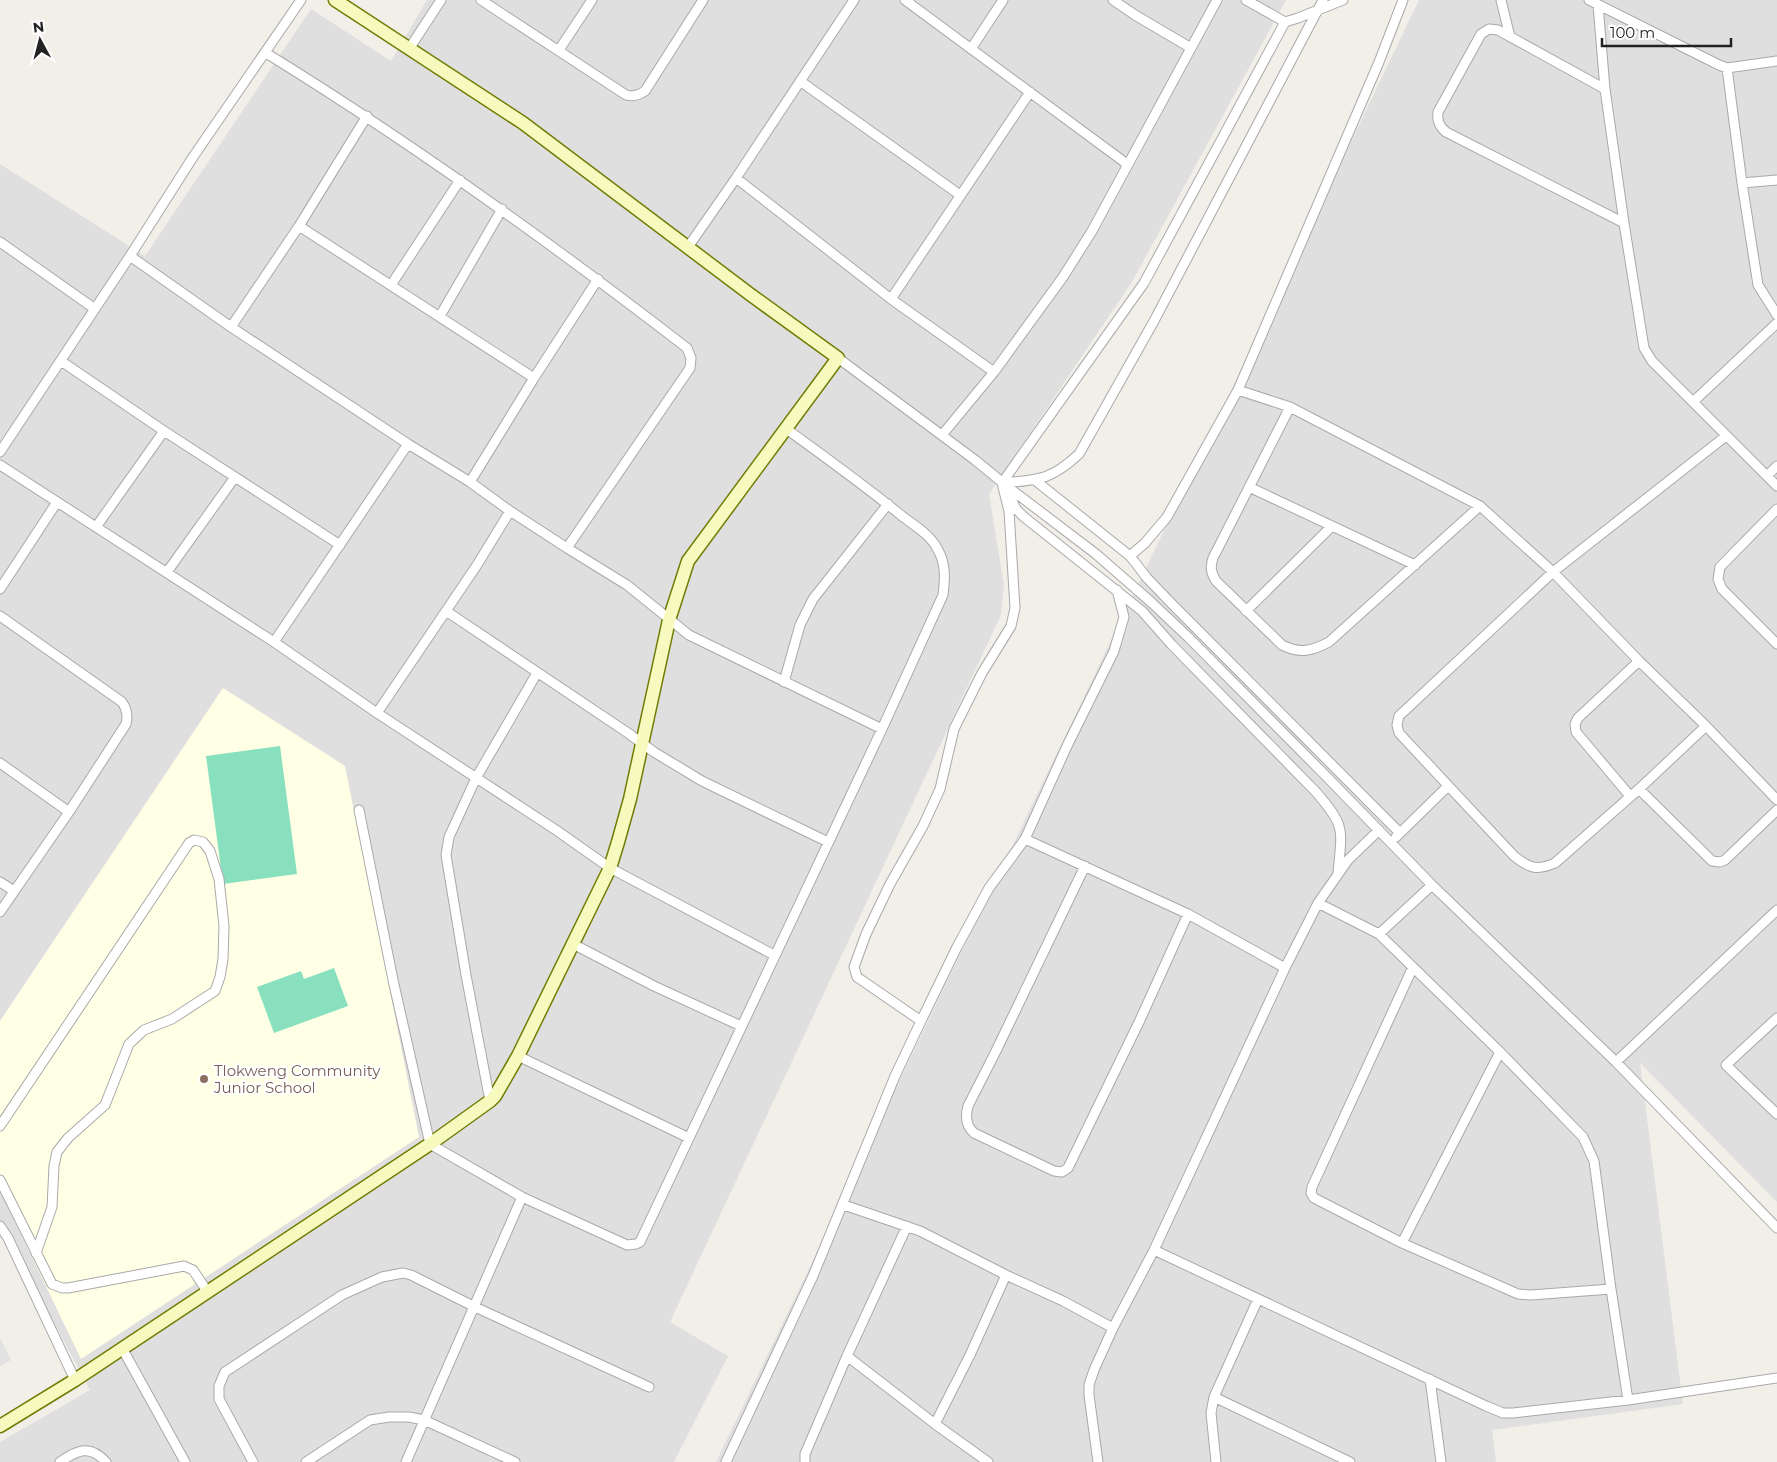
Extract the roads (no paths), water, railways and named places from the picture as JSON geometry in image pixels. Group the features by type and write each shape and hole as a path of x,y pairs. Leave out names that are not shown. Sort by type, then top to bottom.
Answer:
{"street":[{"path":"0,452 193,157 301,0"},
{"path":"335,0 523,123 975,460 1096,554 1188,637 1432,885 1616,1062 1777,1228"},
{"path":"409,49 441,0"},
{"path":"481,0 626,95 636,96 645,91 703,0"},
{"path":"560,50 592,0"},
{"path":"688,247 854,0"},
{"path":"905,0 1127,164"},
{"path":"971,49 1003,0"},
{"path":"1113,0 1135,16 1191,48"},
{"path":"942,436 994,372 1063,277 1092,231 1217,0"},
{"path":"1246,0 1285,22"},
{"path":"1005,485 1036,481 1064,468 1079,454 1154,321 1323,0"},
{"path":"921,1021 857,977 854,967 866,934 890,884 923,826 940,789 954,729 982,673 1013,620 1014,598 1009,511 1005,485 1144,283 1285,22 1344,0"},
{"path":"1130,556 1145,543 1168,517 1238,390 1379,62 1403,0"},
{"path":"1501,0 1510,37"},
{"path":"1589,0 1727,68 1777,61"},
{"path":"1598,4 1605,88 1624,223 1646,353 1777,486"},
{"path":"1605,88 1510,37 1494,29 1489,29 1481,34 1438,112 1438,118 1441,128 1624,223"},
{"path":"266,52 367,116 502,209 598,279 687,348 691,363 690,368 567,548"},
{"path":"1727,68 1742,183 1759,287 1777,315"},
{"path":"800,81 960,195"},
{"path":"891,299 1030,92"},
{"path":"231,327 299,226 367,116"},
{"path":"736,178 891,299 994,372"},
{"path":"391,285 460,180"},
{"path":"1742,183 1777,180"},
{"path":"440,316 502,209"},
{"path":"299,226 534,378"},
{"path":"0,242 95,309"},
{"path":"130,256 231,327 408,444 470,482 510,512 627,585 689,635 882,729"},
{"path":"470,482 598,279"},
{"path":"1694,401 1777,323"},
{"path":"0,1426 75,1380 430,1144 490,1101 499,1090 518,1056 610,868 642,744 669,620 688,561 838,358"},
{"path":"61,361 164,431 340,545"},
{"path":"1238,390 1290,407 1480,506 1553,572 1777,800"},
{"path":"1290,407 1211,564 1211,571 1216,581 1282,645 1292,650 1305,651 1329,642 1480,506"},
{"path":"358,810 393,980 430,1144 522,1197 627,1245 636,1244 643,1238 774,955 882,729 942,595 945,580 943,562 930,538 888,504 786,428"},
{"path":"96,527 164,431"},
{"path":"1706,726 1639,789 1555,863 1546,867 1533,867 1525,865 1514,856 1399,734 1397,725 1399,716 1553,572 1726,436"},
{"path":"274,642 408,444"},
{"path":"0,465 274,642 610,868 774,955"},
{"path":"1767,476 1777,466"},
{"path":"167,572 235,477"},
{"path":"1036,481 1130,556 1147,578 1173,605 1400,833"},
{"path":"1005,485 1012,503 1024,517 1142,611 1250,726 1295,768 1335,815 1342,834 1338,873"},
{"path":"1249,487 1415,564"},
{"path":"0,589 56,502"},
{"path":"784,682 800,625 813,599 888,504"},
{"path":"1777,509 1720,567 1718,579 1722,589 1777,644"},
{"path":"377,713 446,612 510,512"},
{"path":"1246,611 1332,526"},
{"path":"726,1462 814,1276 893,1082 921,1021 957,947 989,888 1025,839 1118,642 1124,617 1117,590"},
{"path":"446,612 642,744 702,781 828,842"},
{"path":"0,616 122,702 125,706 127,718 126,724 69,812 0,912"},
{"path":"1630,796 1576,732 1575,728 1578,718 1639,661"},
{"path":"490,1101 446,855 449,837 476,778 537,673"},
{"path":"0,764 69,812"},
{"path":"1391,842 1448,786"},
{"path":"1639,789 1715,862 1726,860 1777,810"},
{"path":"1098,1462 1089,1395 1094,1370 1113,1328 1154,1250 1318,903 1348,860 1379,830"},
{"path":"1025,839 1188,914 1286,968"},
{"path":"0,1126 189,843 194,840 203,842 210,850 219,879 224,926 223,958 220,977 215,991 172,1018 144,1030 129,1044 105,1105 68,1138 57,1152 54,1166 52,1207 36,1253"},
{"path":"1085,866 968,1106 966,1114 967,1124 974,1133 1054,1171 1062,1172 1068,1168 1140,1020 1188,914"},
{"path":"0,882 14,891"},
{"path":"1379,934 1432,885"},
{"path":"1318,903 1379,934 1500,1052 1583,1138 1594,1161 1628,1400"},
{"path":"1616,1062 1777,910"},
{"path":"573,944 654,986 741,1026"},
{"path":"1413,967 1311,1190 1314,1198 1402,1243 1518,1294 1531,1295 1611,1289"},
{"path":"1777,1018 1726,1065 1777,1114"},
{"path":"1402,1243 1500,1052"},
{"path":"518,1056 689,1138"},
{"path":"0,1180 52,1284 68,1288 184,1266 193,1270 207,1292"},
{"path":"406,1462 522,1197"},
{"path":"844,1205 920,1231 1006,1275 1063,1301 1113,1328"},
{"path":"0,1226 8,1238 75,1380"},
{"path":"805,1462 805,1454 847,1356 907,1226"},
{"path":"1154,1250 1503,1413 1628,1400 1777,1378"},
{"path":"253,1462 219,1399 218,1386 225,1372 342,1294 365,1283 394,1274 411,1275 475,1307 649,1386"},
{"path":"935,1424 970,1355 1006,1275"},
{"path":"1216,1462 1211,1413 1214,1397 1258,1299"},
{"path":"122,1348 185,1462"},
{"path":"847,1356 988,1462"},
{"path":"1430,1379 1441,1462"},
{"path":"1214,1397 1333,1458 1350,1462"},
{"path":"306,1462 370,1420 408,1416 424,1420 515,1462"},
{"path":"60,1462 81,1451 87,1450 94,1452 106,1462"}],"place":[{"name":"Tlokweng Community Junior School","path":"204,1079"}]}
